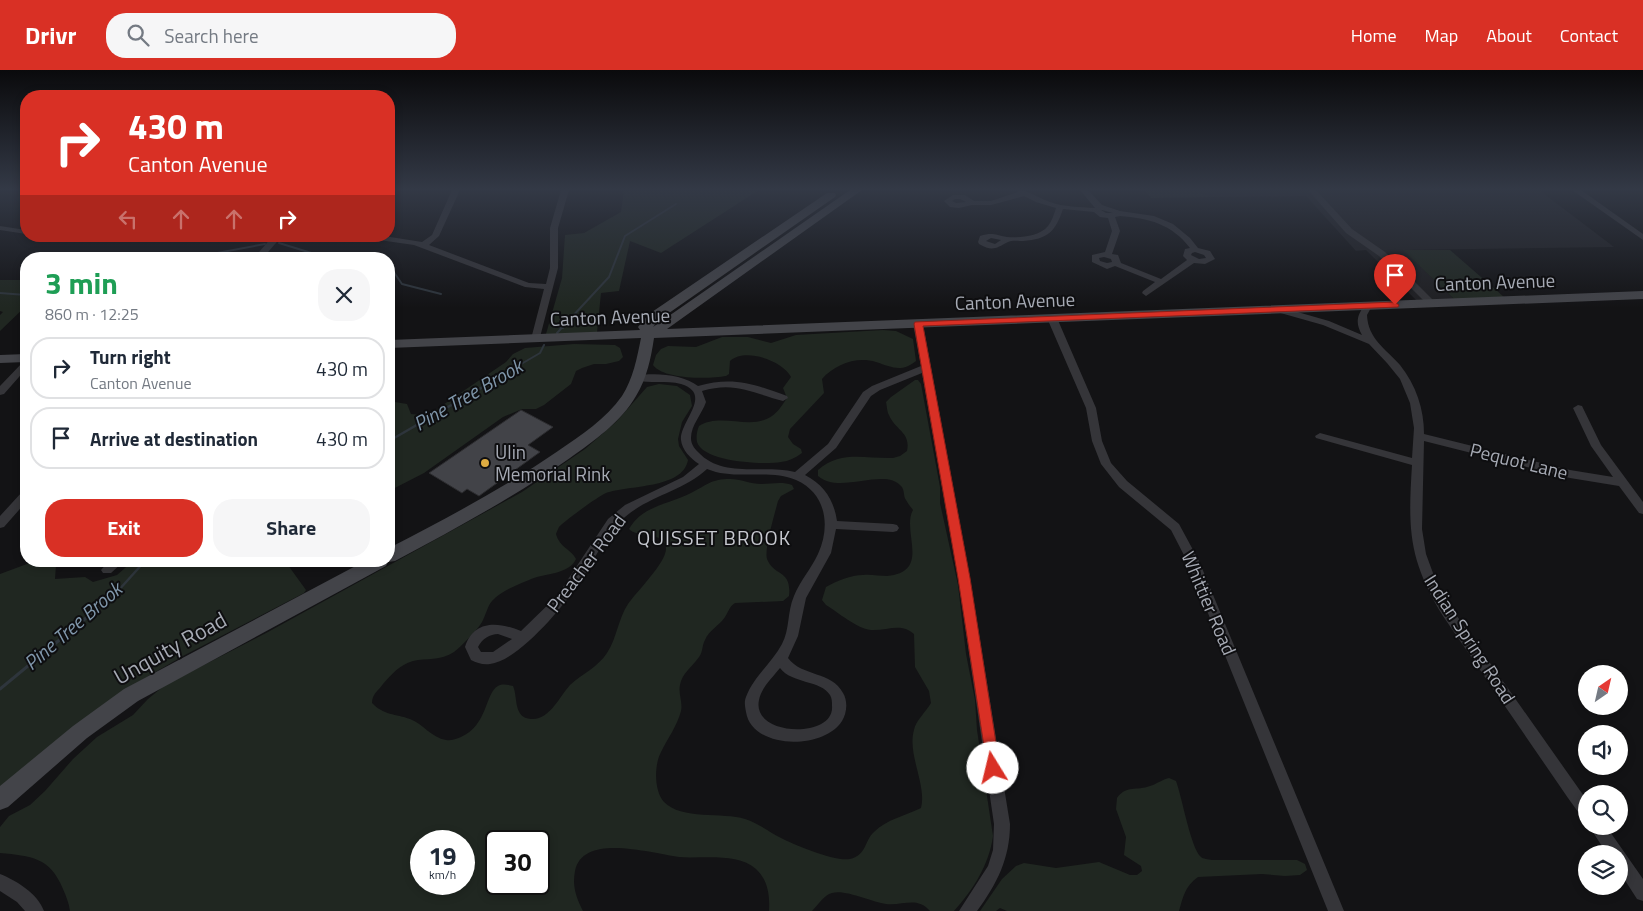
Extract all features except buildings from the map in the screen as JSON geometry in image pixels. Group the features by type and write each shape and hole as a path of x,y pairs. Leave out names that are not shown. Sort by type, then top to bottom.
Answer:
{"main road":[{"path":"395,553 499,497 565,454 615,413 628,397 638,378 648,335 645,327 658,313 781,229"},
{"path":"648,335 677,317 801,229"},
{"name":"Canton Avenue","path":"395,344 1643,295"},
{"path":"658,313 660,318 677,317"},
{"path":"677,317 674,323 676,327 686,333"},
{"path":"0,360 20,358"},
{"name":"Unquity Road","path":"0,800 76,735 131,695 369,567"}],"street":[{"path":"424,245 435,236 438,229"},
{"path":"536,339 554,264 554,229"},
{"path":"1006,239 1030,237 1048,229"},
{"path":"1108,254 1116,229"},
{"path":"1177,229 1184,234 1195,250"},
{"path":"1347,229 1382,254 1430,303"},
{"path":"1631,229 1643,238"},
{"path":"395,241 424,245 528,285 549,287"},
{"path":"263,252 273,242"},
{"path":"1195,250 1207,253 1211,258 1205,262 1192,260 1186,253 1195,250"},
{"path":"1117,264 1117,259 1108,254 1098,255 1094,260 1103,265 1117,264 1162,282"},
{"path":"1146,293 1192,260"},
{"name":"Indian Spring Road","path":"1368,306 1363,312 1362,322 1371,342"},
{"name":"Indian Spring Road","path":"1280,310 1326,322 1371,342 1391,361 1406,382 1416,409 1418,436 1417,540 1420,556 1430,582 1446,609 1578,799"},
{"name":"Whittier Road","path":"1052,318 1091,408 1098,446 1106,464 1123,484 1171,523 1193,561 1336,911"},
{"path":"918,324 964,578 1002,834 1002,849 997,866 988,883 967,911"},
{"path":"796,476 832,446 867,394 927,367"},
{"path":"0,392 20,370"},
{"path":"638,378 679,380 697,389 700,396 699,406 687,428 686,439 690,450 706,464 731,472 777,472 796,476 812,485 824,497 829,506 831,525 825,552 799,597 793,633 780,658 752,699 751,709 755,719 762,727 780,734 809,735 827,730 839,712 840,702 836,692 823,682 793,673 780,658"},
{"path":"697,389 716,383 734,383 783,398"},
{"path":"1578,408 1592,439 1621,482 1643,510"},
{"path":"1320,436 1418,463"},
{"name":"Pequot Lane","path":"1418,436 1563,472 1621,482"},
{"name":"Preacher Road","path":"521,637 561,599 612,522 621,513 647,496 684,481 706,464"},
{"path":"1,523 20,502"},
{"path":"831,525 893,528"},
{"path":"107,570 111,567"},
{"path":"1628,871 1643,893"},
{"path":"0,882 23,896 36,911"}],"shaded area":[{"path":"591,229 698,229 661,253 630,241 619,291 601,293 597,333 546,334 562,278 565,235 584,233"},
{"path":"1336,229 1591,229 1614,247 1404,250 1454,299 1417,301 1366,250 1356,251"},
{"path":"1403,250 1450,250 1504,297 1454,299"},
{"path":"0,280 20,280 20,312 0,331 0,315 3,312 0,311"},
{"path":"883,330 896,331 913,339 916,361 906,367 896,368 869,360 861,360 840,365 833,369 822,379 824,393 790,429 788,437 793,444 801,449 802,453 792,459 781,462 761,463 721,458 702,449 697,442 697,432 699,426 708,422 755,422 772,416 787,398 783,388 791,377 787,371 772,361 745,355 730,361 729,374 726,376 709,378 677,376 659,370 653,365 656,355 661,349 668,346 696,347 722,337 748,337 771,343 796,335"},
{"path":"574,344 615,345 620,348 623,357 619,361 594,364 576,371 571,384 544,405 536,409 522,409 503,417 424,473 395,488 395,402 407,404 411,414 421,415 437,409 506,362 513,354 525,348"},
{"path":"915,380 918,380 921,384 940,487 940,503 958,585 966,654 975,700 977,730 993,836 984,867 968,894 954,911 930,911 925,906 915,903 886,904 837,892 826,896 812,911 769,911 766,883 756,869 739,860 719,857 679,857 620,848 591,852 581,859 575,871 574,887 583,911 70,911 58,878 46,864 30,857 0,853 0,827 9,816 30,805 73,759 97,737 133,715 165,685 268,632 386,567 395,567 395,562 522,492 585,449 616,422 647,387 659,384 677,386 690,395 692,406 682,422 678,439 679,446 688,460 684,469 666,481 606,493 574,515 559,527 556,534 560,542 576,559 573,564 562,571 529,580 500,594 490,603 480,625 457,650 444,657 413,661 400,667 376,693 372,703 385,712 415,721 436,737 448,740 454,740 470,732 481,717 491,695 498,686 506,684 513,686 517,706 521,715 525,718 537,719 543,716 554,707 570,685 603,658 613,641 628,604 662,561 666,548 661,539 633,532 629,529 641,515 657,506 682,497 718,480 734,479 757,484 780,483 792,485 794,489 781,496 778,501 766,554 770,565 788,581 789,596 783,601 735,603 723,620 707,637 700,655 681,681 681,711 657,764 656,778 658,791 664,802 671,808 703,815 745,819 787,841 815,852 835,858 850,859 856,857 879,828 890,821 921,808 921,789 913,749 913,739 917,723 931,703 929,691 915,667 914,634 904,628 865,629 848,620 826,605 822,600 826,587 849,577 858,575 887,576 901,573 908,567 912,559 910,519 913,510 905,498 901,486 894,481 873,479 838,483 827,481 818,476 818,470 835,460 844,458 893,458 907,451 907,439 888,412 886,402"},
{"path":"20,567 56,567 55,579 85,577 93,582 117,575 126,567 289,567 306,590 304,593 183,656 128,688 0,791 0,574"},
{"path":"1169,778 1176,781 1190,834 1197,852 1202,858 1212,860 1297,860 1305,864 1307,870 1300,875 1285,876 1262,874 1198,877 1187,888 1179,911 1007,911 1000,908 996,911 980,911 1002,879 1016,866 1024,863 1056,868 1099,862 1130,875 1137,875 1142,871 1141,866 1124,855 1126,837 1116,809 1117,798 1124,791 1152,785"}],"waterway":[{"name":"Pine Tree Brook","path":"562,328 609,277 625,236 636,229"},
{"path":"279,243 308,252"},
{"path":"222,252 265,244"},
{"path":"395,274 402,284 441,294"},
{"path":"0,293 20,295"},
{"name":"Pine Tree Brook","path":"553,326 562,328"},
{"name":"Pine Tree Brook","path":"557,333 562,328"},
{"name":"Pine Tree Brook","path":"511,370 540,353 544,345"},
{"name":"Pine Tree Brook","path":"395,438 514,369"},
{"name":"Pine Tree Brook","path":"101,605 117,592 140,567"},
{"name":"Pine Tree Brook","path":"0,689 103,604"}],"place":[{"name":"Ulin Memorial Rink","path":"485,463"}],"district":[{"name":"QUISSET BROOK","path":"714,538"}],"route":[{"path":"993,768 964,578 918,324 1395,305"}]}
